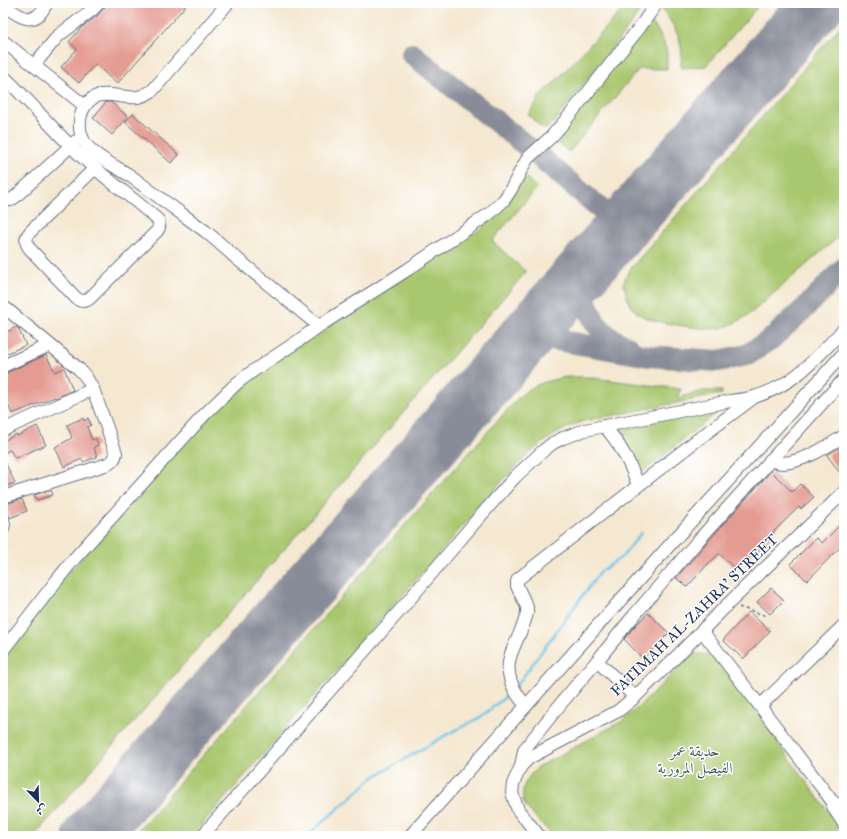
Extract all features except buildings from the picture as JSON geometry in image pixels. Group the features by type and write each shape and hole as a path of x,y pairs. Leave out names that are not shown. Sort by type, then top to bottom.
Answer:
{"street":[{"path":"7,5 26,18 33,18 38,16 47,3"},
{"path":"34,65 58,36 99,3"},
{"path":"228,3 152,91 132,97 112,94 97,96 90,100 81,113 80,129 85,143 95,153 130,176 205,231 319,326"},
{"path":"3,650 74,559 205,414 237,383 319,326 407,270 496,208 510,191 528,158 566,121 657,3"},
{"path":"3,41 85,106"},
{"path":"3,77 21,93 71,146 95,168 155,217 160,223 160,227 157,231 87,301 83,302 79,301 34,253 27,245 26,240 30,232 95,168"},
{"path":"3,197 11,200 15,197 82,136"},
{"path":"3,306 79,369 86,377 93,389 116,453 115,458 108,464 3,497"},
{"path":"526,705 515,691 509,674 510,655 527,613 527,607 518,586 518,579 753,398 784,385 798,375 809,366 844,329"},
{"path":"3,366 50,345"},
{"path":"410,836 671,543 844,353"},
{"path":"521,766 526,746 631,619 696,543 844,379"},
{"path":"3,430 93,389"},
{"path":"202,836 398,613 476,521 516,477 544,450 558,440 585,430 722,402 753,398"},
{"path":"604,426 621,448 638,486"},
{"path":"770,460 783,463 795,460 810,455 844,436"},
{"name":"FATIMAH AL-ZAHRA’ STREET","path":"539,836 518,810 512,793 513,784 521,766 529,758 618,711 635,697 728,604 844,492"},
{"path":"3,521 3,529"},
{"path":"760,706 844,625"},
{"path":"702,631 832,801 844,812"},
{"path":"597,661 635,697"},
{"path":"832,801 835,810 844,824"}],"path":[{"path":"728,604 767,616"}],"green space":[{"path":"632,3 640,10 632,23 553,123 546,129 541,127 528,115 540,95 553,84 623,9"},
{"path":"658,3 761,3 706,66 682,68 681,47 678,35"},
{"path":"646,15 664,42 667,53 667,69 639,69 569,152 552,138"},
{"path":"844,22 844,232 757,308 735,323 720,328 709,329 661,322 640,315 630,305 624,287 626,276 631,268"},
{"path":"526,177 537,188 492,241 526,272 34,836 3,836 3,648 232,386 481,229 503,206"},
{"path":"566,377 586,377 681,389 677,398 703,391 722,391 722,394 584,421 561,431 540,445 504,479 192,836 133,836 378,555 520,396 534,386"},
{"path":"728,405 643,472 637,474 613,431 615,422"},
{"name":"حديقة عمر الفيصل المرورية","path":"696,654 710,656 721,664 835,821 837,826 837,836 553,836 524,803 524,787 531,774 538,767 622,721 645,701 689,657"}],"waterway":[{"path":"517,685 600,572 623,556 641,533"},
{"path":"307,836 374,777 448,734 481,717 511,692"}],"taxiway":[{"path":"412,54 534,152 622,227"},
{"path":"528,335 649,356 718,361 747,355 770,340 805,308 844,268"},
{"path":"581,274 585,300 595,323 610,338 629,348"}],"runway":[{"path":"90,836 818,3"}]}
